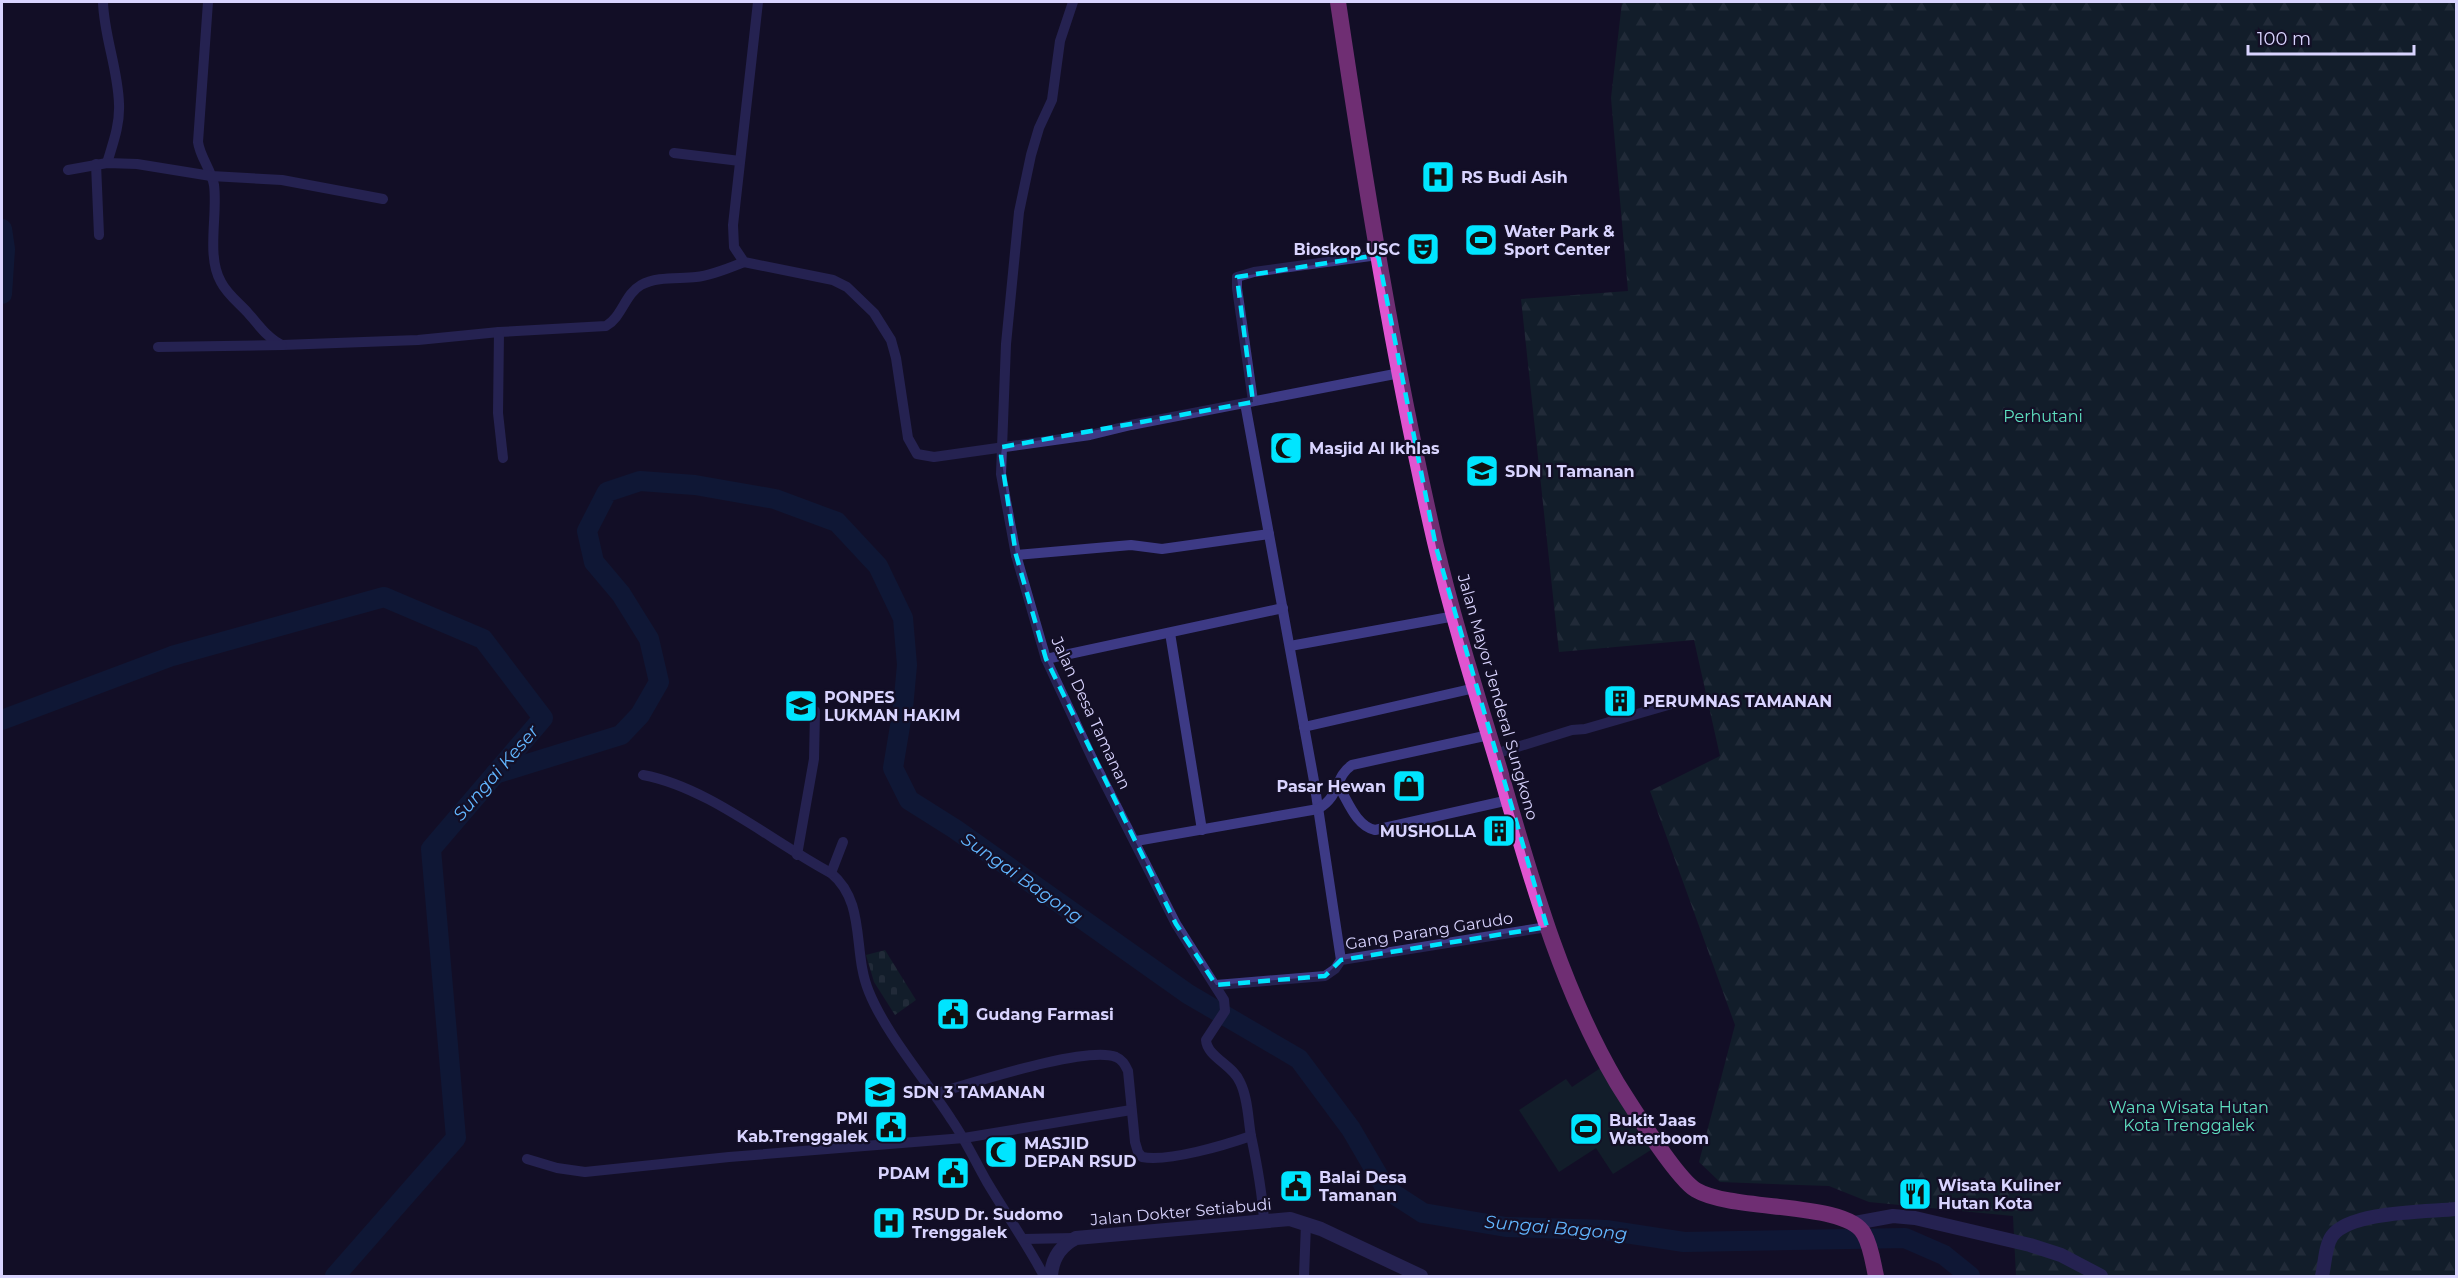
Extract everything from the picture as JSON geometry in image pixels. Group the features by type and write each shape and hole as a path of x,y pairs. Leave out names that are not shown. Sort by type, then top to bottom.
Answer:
{"highway":[{"name":"Jalan Mayor Jenderal Sungkono","path":"1338,2 1378,255 1436,547 1489,735 1547,927 1564,975 1617,1082 1675,1169 1690,1187 1710,1198 1798,1209 1846,1219 1859,1228"},
{"path":"1859,1228 1876,1276"}],"street":[{"path":"99,236 101,164 118,124 119,102 109,52 103,2"},
{"path":"208,2 198,135 201,155 211,176 215,194 214,263 217,274 227,291 272,338 282,345"},
{"path":"744,261 735,247 733,237 758,2"},
{"name":"Jalan Desa Tamanan","path":"1073,2 1060,41 1052,100 1039,128 1031,155 1019,212 1006,344 1001,474 1016,555 1046,659 1092,758 1176,924 1224,1000 1225,1011 1206,1040 1211,1053 1228,1064 1240,1080 1261,1185 1264,1220"},
{"path":"674,153 740,161"},
{"path":"68,170 101,164 136,164 211,176 282,180 383,200"},
{"path":"1341,960 1318,809 1269,534 1249,402 1237,277 1254,272 1378,255"},
{"path":"158,347 418,340 499,332 606,326 617,318 632,291 640,286 653,281 712,274 744,261 814,274 833,280 847,286 874,313 891,340 898,368 908,438 917,454 934,457 1090,435 1400,373"},
{"path":"499,332 498,413 503,458"},
{"path":"1016,555 1131,545 1162,549 1269,534"},
{"path":"1046,659 1283,608"},
{"path":"1290,646 1455,616"},
{"path":"1170,633 1202,830"},
{"path":"1304,727 1475,688"},
{"path":"1495,754 1572,730 1586,729 1682,701"},
{"path":"797,855 814,759 815,711"},
{"path":"1136,841 1318,809 1328,803 1346,770 1352,765 1489,735"},
{"path":"642,775 668,780 696,792 797,855 831,873 845,887 851,899 863,974 870,993 897,1041 964,1138 987,1182 1024,1239 1044,1276"},
{"path":"1338,785 1360,823 1366,828 1375,830 1509,800"},
{"path":"831,873 843,843"},
{"name":"Gang Parang Garudo","path":"1216,985 1325,976 1335,969 1341,960 1547,927"},
{"path":"934,1094 1028,1066 1111,1056 1118,1058 1125,1065 1136,1148 1146,1158 1187,1153 1228,1144 1251,1136"},
{"path":"527,1159 557,1168 585,1172 729,1157 964,1138 1131,1110"},
{"path":"2322,1276 2329,1242 2333,1234 2349,1224 2364,1218 2457,1209"},
{"path":"1859,1228 1893,1216 1914,1218 2030,1245 2061,1255 2101,1276"},
{"name":"Jalan Dokter Setiabudi","path":"1076,1238 1290,1219 1321,1229 1421,1276"},
{"path":"1304,1276 1306,1224"},
{"path":"1024,1239 1076,1238"},
{"path":"1051,1276 1052,1264 1058,1252 1076,1238"}],"highlighted area":[{"path":"1378,255 1436,547 1547,927 1341,960 1325,976 1216,985 1176,924 1046,659 1016,555 1001,456 1002,447 1253,402 1237,277"}],"green space":[{"name":"Perhutani","path":"1622,2 2456,2 2456,1276 2016,1276 2013,1216 1869,1202 1829,1186 1720,1182 1699,1162 1735,1025 1650,791 1720,756 1694,640 1559,652 1521,299 1628,291 1611,98"},
{"path":"885,950 916,1000 895,1015 874,982 866,955"},
{"name":"Bukit Jaas Waterboom","path":"1602,1067 1654,1148 1613,1174 1596,1148 1559,1172 1519,1110 1566,1079 1572,1087"}],"waterway":[{"name":"Sungai Keser","path":"2,229 5,249 2,294"},
{"name":"Sungai Bagong","path":"495,774 621,735 640,715 659,682 649,639 621,594 594,562 587,531 607,492 640,481 695,485 775,499 837,522 878,566 903,618 907,665 903,708 893,768 909,800 955,829 1188,994 1299,1059 1351,1129 1386,1189 1423,1213 1506,1227 1606,1230 1684,1242 1905,1238 1944,1255 1970,1276"},
{"name":"Sungai Keser","path":"2,720 172,656 384,597 483,639 543,718 431,849 456,1138 335,1276"}],"place":[{"name":"RS Budi Asih","path":"1438,177"},
{"name":"Water Park & Sport Center","path":"1481,240"},
{"name":"Bioskop USC","path":"1423,249"},
{"name":"Masjid Al Ikhlas","path":"1286,448"},
{"name":"SDN 1 Tamanan","path":"1482,471"},
{"name":"PERUMNAS TAMANAN","path":"1620,701"},
{"name":"PONPES LUKMAN HAKIM","path":"801,706"},
{"name":"Pasar Hewan","path":"1409,786"},
{"name":"MUSHOLLA","path":"1499,831"},
{"name":"Gudang Farmasi","path":"953,1014"},
{"name":"SDN 3 TAMANAN","path":"880,1092"},
{"name":"PMI Kab.Trenggalek","path":"891,1127"},
{"name":"Bukit Jaas Waterboom","path":"1586,1129"},
{"name":"MASJID DEPAN RSUD","path":"1001,1152"},
{"name":"PDAM","path":"953,1173"},
{"name":"Balai Desa Tamanan","path":"1296,1186"},
{"name":"Wisata Kuliner Hutan Kota","path":"1915,1194"},
{"name":"RSUD Dr. Sudomo Trenggalek","path":"889,1223"}],"park label":[{"name":"Wana Wisata Hutan Kota Trenggalek","path":"2189,1116"}]}
